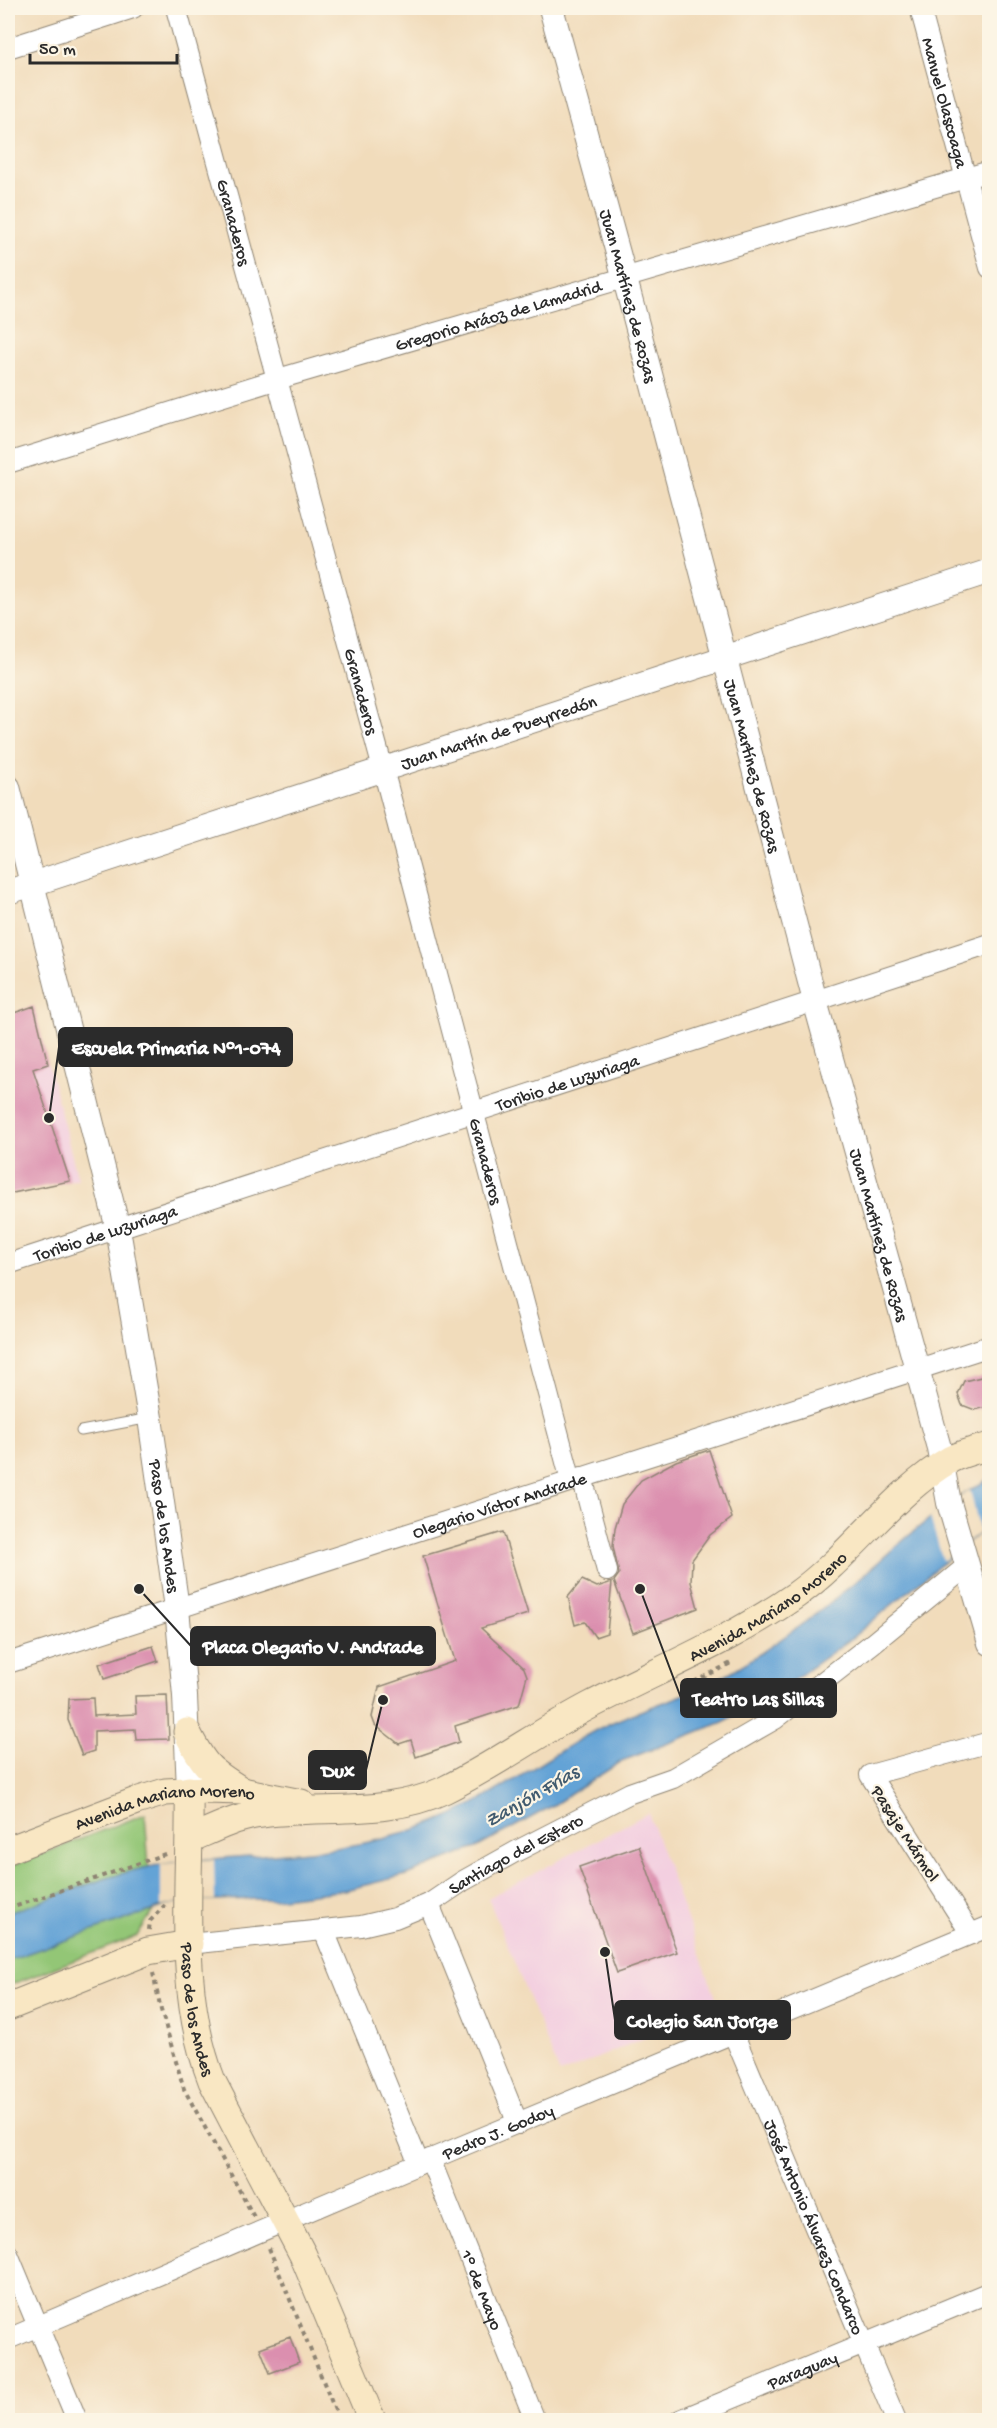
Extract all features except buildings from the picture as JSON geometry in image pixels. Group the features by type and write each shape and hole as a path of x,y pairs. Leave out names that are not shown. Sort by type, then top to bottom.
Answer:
{"main road":[{"name":"Avenida Mariano Moreno","path":"182,1851 246,1817 327,1808 395,1805 422,1799 441,1791 587,1707 747,1629 798,1594 833,1565 920,1481 960,1455 990,1446"},
{"path":"187,1732 199,1758 212,1772 242,1791"},
{"name":"Avenida Mariano Moreno","path":"8,1850 151,1796 189,1790 242,1791 327,1808"},
{"name":"Paso de los Andes","path":"189,1790 182,1851 189,1901 189,1944 194,2019 201,2054 212,2080 303,2255 372,2421"},
{"name":"Santiago del Estero","path":"8,2007 148,1951 189,1944"}],"street":[{"path":"8,48 133,8"},
{"name":"Granaderos","path":"176,8 383,769 473,1113 577,1479 607,1571"},
{"name":"Juan Martínez de Rozas","path":"551,8 625,279 814,1001 942,1465 958,1535 990,1643"},
{"name":"Manuel Olascoaga","path":"920,8 990,268"},
{"name":"Gregorio Aráoz de Lamadrid","path":"8,463 278,380 990,171"},
{"name":"Juan Martín de Pueyrredón","path":"8,892 990,571"},
{"name":"Paso de los Andes","path":"8,787 118,1229 150,1418 177,1608 187,1732 189,1790"},
{"name":"Toribio de Luzuriaga","path":"8,1264 990,944"},
{"name":"Olegario Víctor Andrade","path":"8,1663 990,1346"},
{"name":"Santiago del Estero","path":"189,1944 361,1926 395,1918 429,1904 463,1881 514,1852 630,1793 673,1778 775,1719 873,1643 958,1535"},
{"name":"Pasaje Mármol","path":"971,1934 870,1775 990,1742"},
{"path":"429,1904 518,2124"},
{"name":"Pedro J. Godoy","path":"8,2339 424,2162 734,2035 990,1926"},
{"name":"1° de Mayo","path":"324,1930 535,2421"},
{"name":"José Antonio Álvarez Condarco","path":"734,2035 896,2421"},
{"path":"8,2254 77,2421"},
{"name":"Paraguay","path":"680,2421 990,2292"}],"lane":[{"path":"81,1431 150,1418"}],"path":[{"path":"8,1909 182,1851"}],"shaded area":[{"path":"48,1064 78,1179 8,1194 8,1077"},
{"path":"648,1813 719,2006 560,2074 488,1898"}],"green space":[{"path":"145,1814 149,1867 8,1913 8,1867"},
{"path":"154,1909 137,1936 8,1986 8,1960"}],"water":[{"name":"Zanjón Frías","path":"989,1479 989,1525 848,1641 775,1693 723,1722 622,1761 552,1806 476,1848 406,1875 345,1890 274,1899 201,1900 174,1903 8,1960 8,1913 106,1878 165,1864 296,1853 360,1844 425,1826 470,1806 598,1729 695,1690 748,1661 822,1609 938,1512"}],"pier":[{"path":"970,1490 980,1532 943,1561 930,1517"},
{"path":"214,1859 215,1900 183,1901 161,1907 161,1864"}],"place":[{"name":"Escuela Primaria N°1-074","path":"49,1118"},
{"name":"Placa Olegario V. Andrade","path":"139,1589"},
{"name":"Teatro Las Sillas","path":"640,1589"},
{"name":"Dux","path":"383,1700"},
{"name":"Colegio San Jorge","path":"605,1952"}]}
